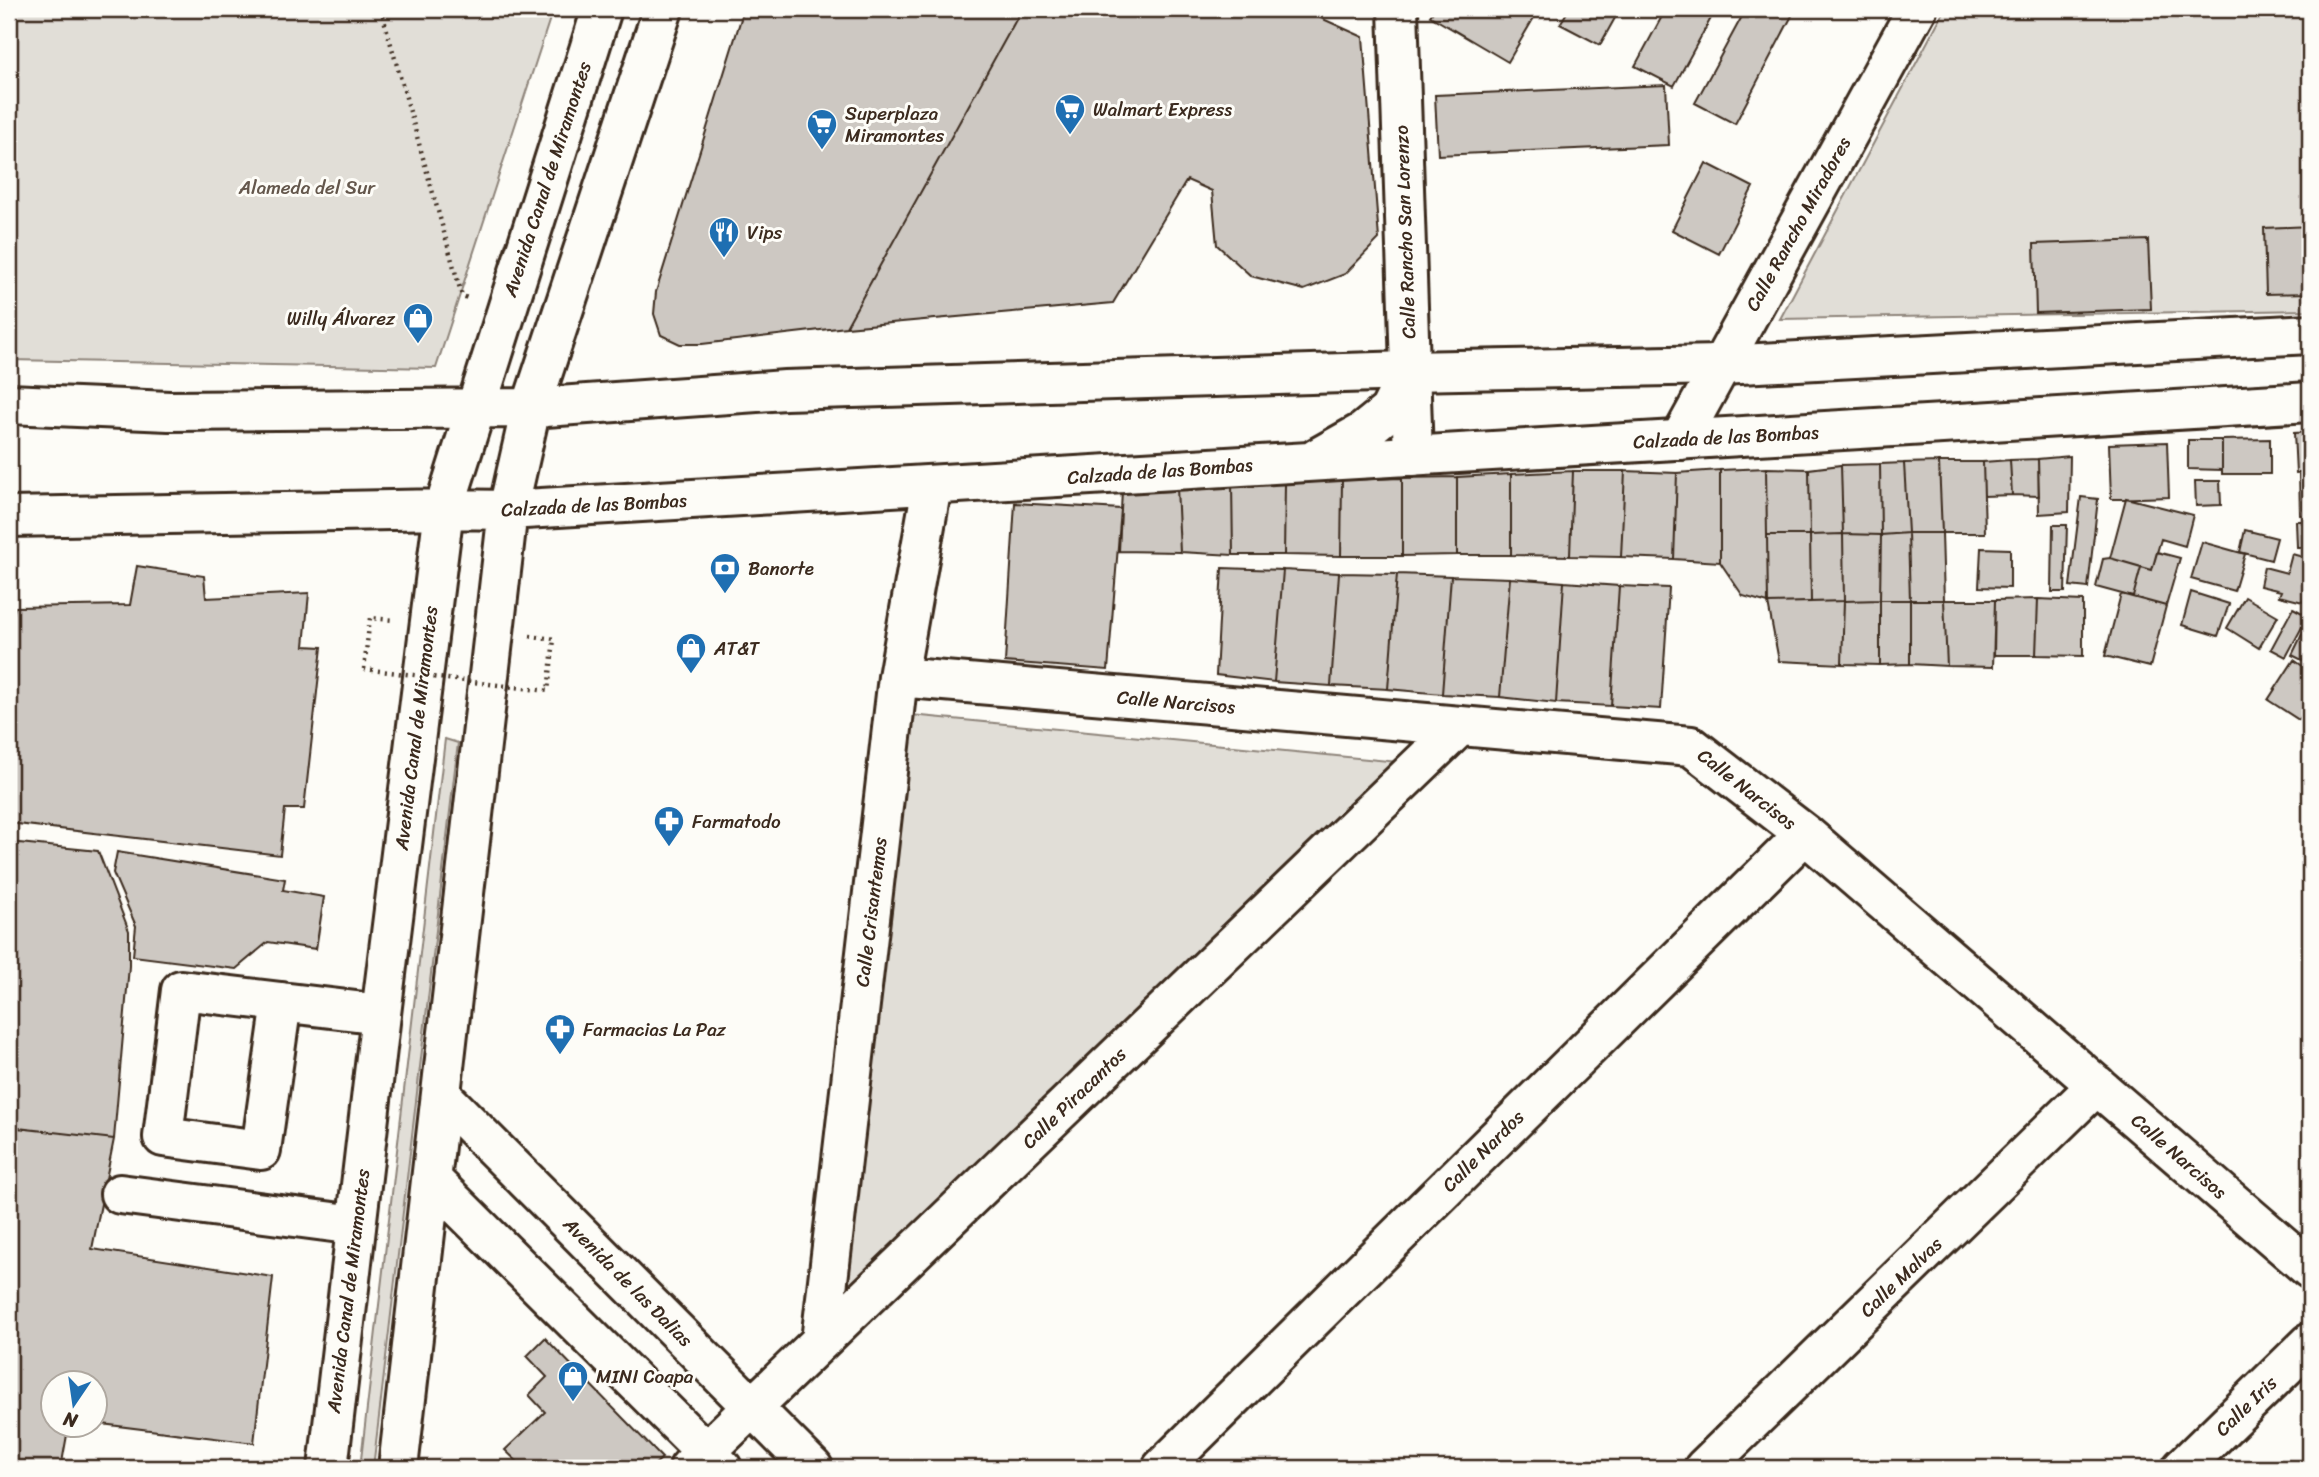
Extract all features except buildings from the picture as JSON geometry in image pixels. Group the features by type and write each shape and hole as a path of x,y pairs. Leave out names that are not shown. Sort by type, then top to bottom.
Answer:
{"main road":[{"name":"Avenida Canal de Miramontes","path":"328,1468 444,509 602,9"},
{"path":"397,1468 508,510 531,408 663,9"},
{"name":"Calle Rancho San Lorenzo","path":"1398,9 1413,456"},
{"name":"Calle Rancho Miradores","path":"1680,440 1917,9"},
{"path":"9,404 169,411 474,410 785,390 1409,370 1721,365 2310,334"},
{"path":"1309,462 1363,432 1389,411 1409,370"},
{"name":"Calzada de las Bombas","path":"9,517 508,510 2310,402"},
{"name":"Calle Crisantemos","path":"821,1341 898,677 932,486"},
{"name":"Calle Narcisos","path":"898,677 1691,746 1805,834 2310,1269"},
{"name":"Calle Piracantos","path":"705,1463 752,1407 1459,727"},
{"name":"Calle Nardos","path":"1162,1468 1805,834"},
{"path":"282,1002 261,1150 163,1137 181,990 282,1002 381,1014"},
{"name":"Calle Malvas","path":"1704,1468 2097,1085"},
{"name":"Avenida de las Dalias","path":"442,1096 813,1468"},
{"path":"432,1180 705,1463"},
{"path":"120,1194 356,1225"},
{"name":"Calle Iris","path":"2182,1468 2310,1343"}],"path":[{"path":"381,9 462,296 504,314"},
{"path":"370,618 364,669 548,691 554,639"}],"green space":[{"name":"Alameda del Sur","path":"9,9 553,9 436,368 9,360"},
{"path":"1945,9 2310,9 2310,310 1780,319"},
{"path":"911,715 1399,762 833,1315"},
{"path":"445,739 458,743 373,1468 360,1468"}],"place":[{"name":"Walmart Express","path":"1070,136"},
{"name":"Superplaza Miramontes","path":"822,151"},
{"name":"Vips","path":"724,259"},
{"name":"Willy Álvarez","path":"418,345"},
{"name":"Banorte","path":"725,595"},
{"name":"AT&T","path":"691,675"},
{"name":"Farmatodo","path":"669,848"},
{"name":"Farmacias La Paz","path":"560,1056"},
{"name":"MINI Coapa","path":"573,1403"}]}
